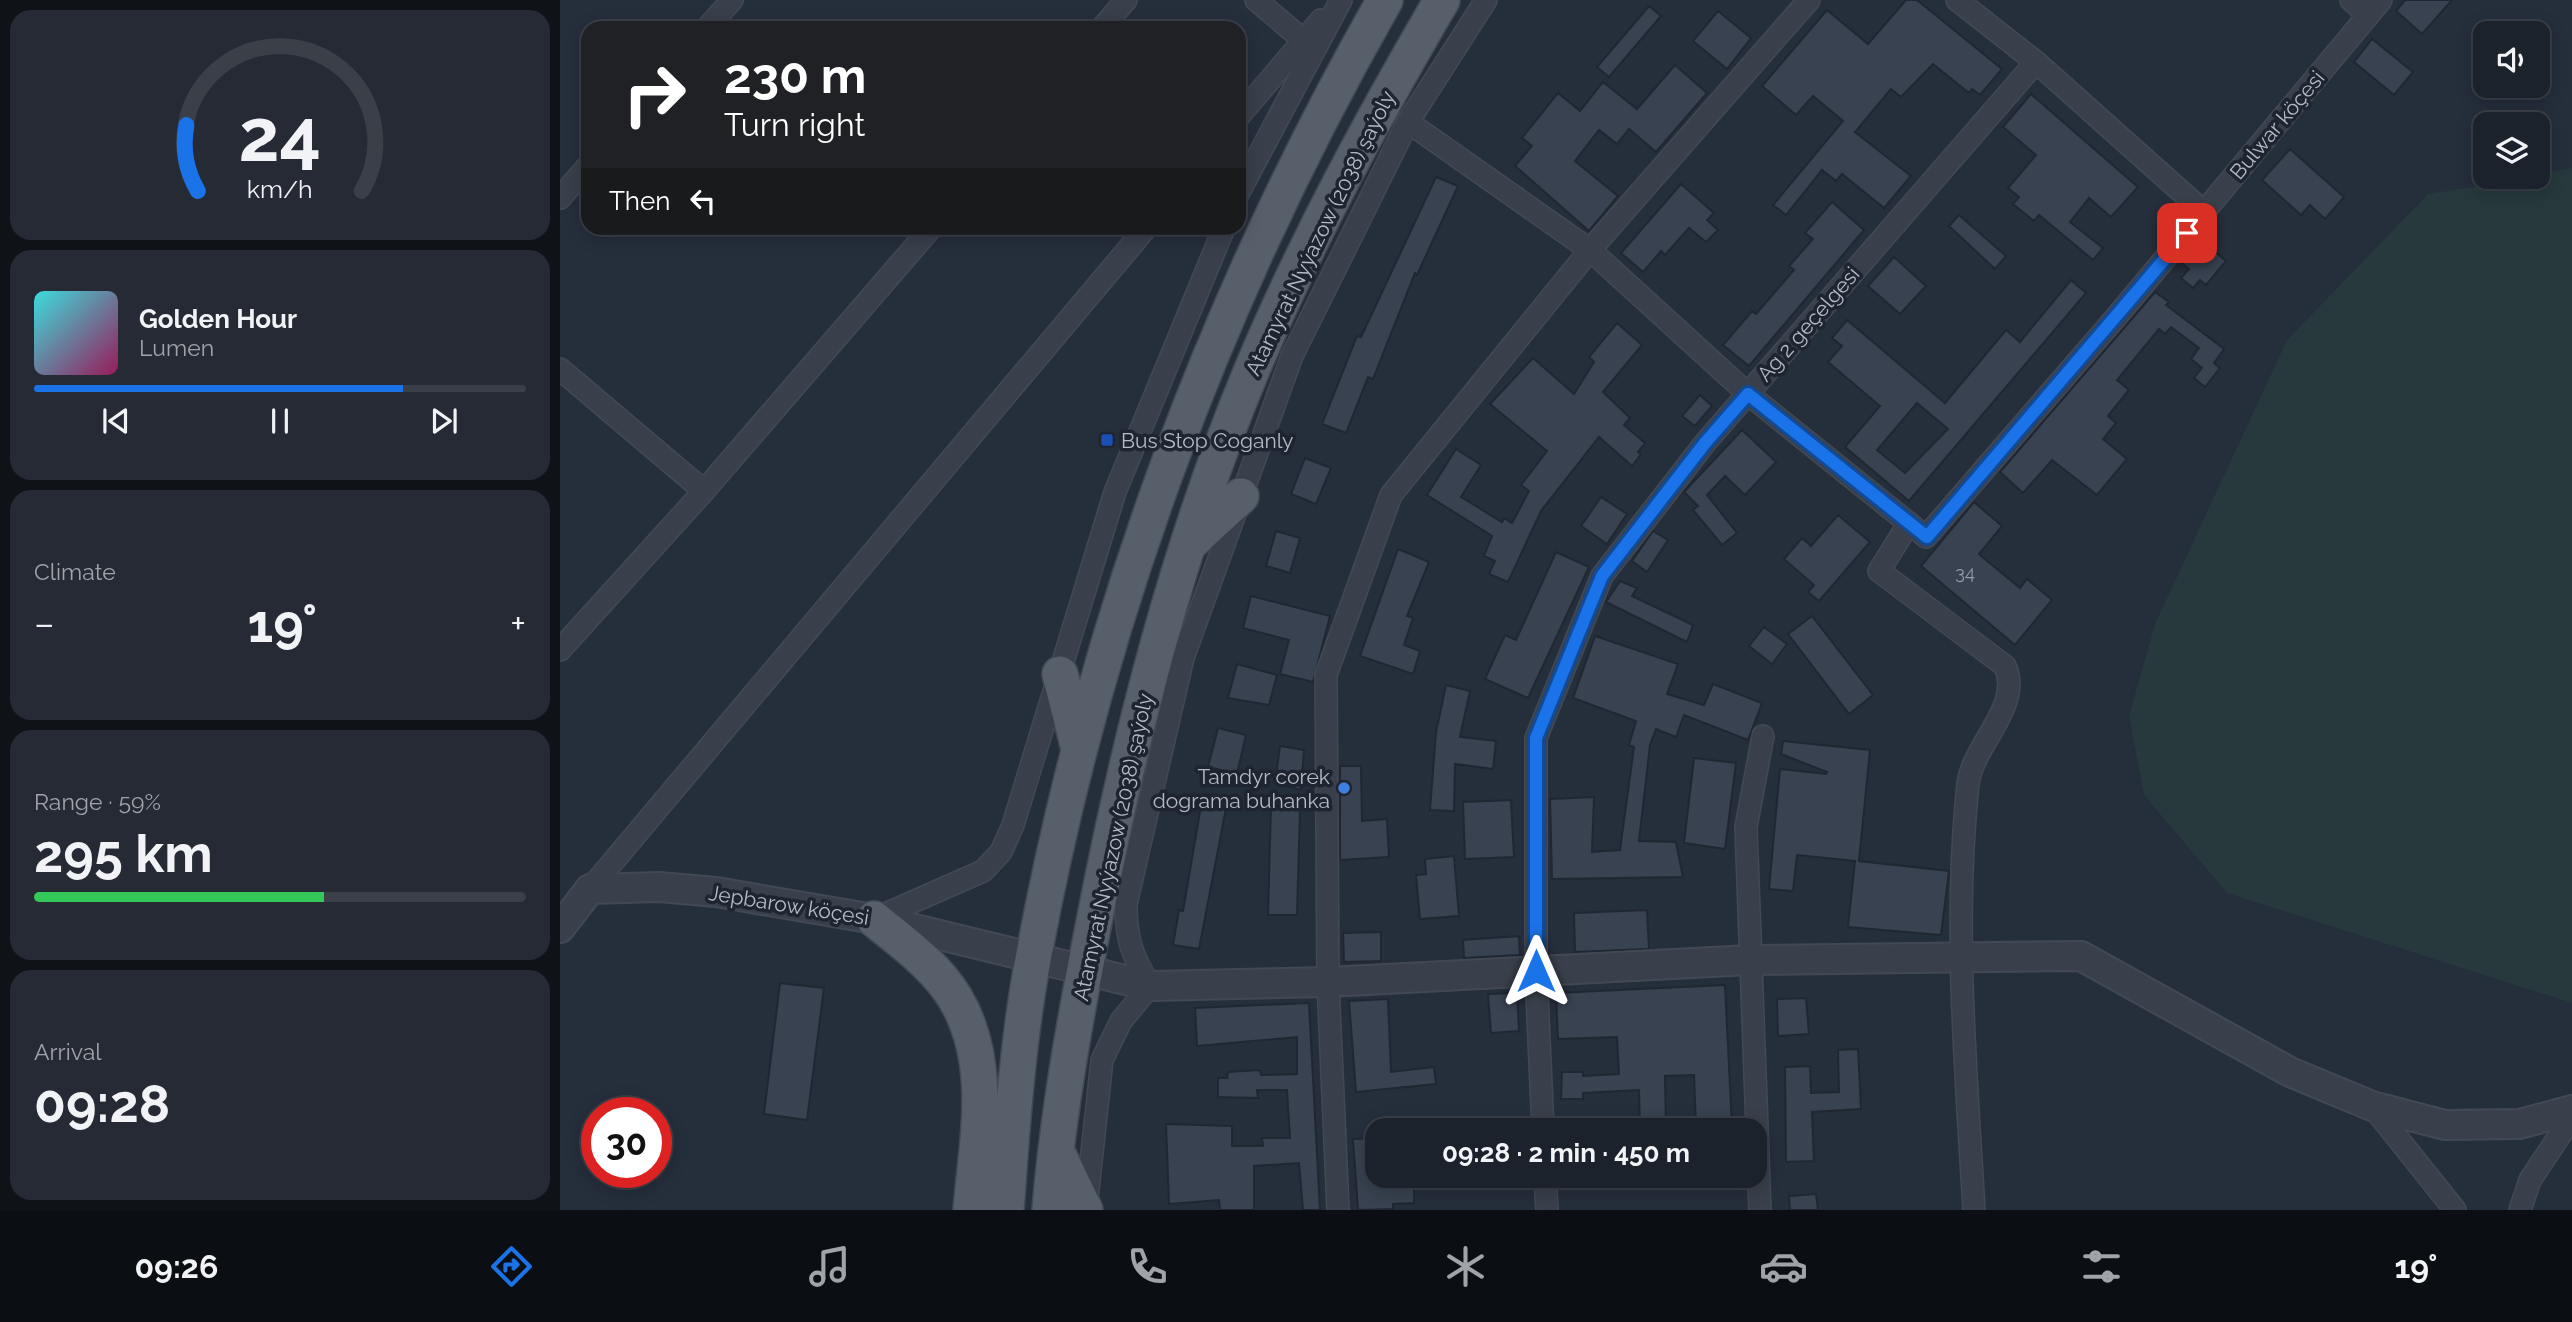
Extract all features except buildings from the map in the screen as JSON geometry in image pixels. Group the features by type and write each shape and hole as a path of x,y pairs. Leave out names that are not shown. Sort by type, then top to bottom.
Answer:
{"main road":[{"path":"1006,1210 1033,958 1079,751 1132,565 1212,347 1312,134 1385,0"},
{"name":"Atamyrat Nyýazow (2038) şaýoly","path":"1050,1210 1055,1148 1085,969 1130,745 1188,544 1250,375 1285,295 1376,113 1442,0"},
{"path":"1188,544 1241,496"},
{"path":"1060,674 1079,751"},
{"path":"874,919 937,975 955,998 970,1030 979,1066 981,1093 972,1210"},
{"path":"972,1210 1012,1138"},
{"path":"1055,1148 1085,1210"}],"street":[{"path":"713,21 732,0"},
{"path":"1108,21 1126,0"},
{"path":"1256,0 1303,40"},
{"path":"1085,1210 1102,1060 1121,1021 1150,986 1136,962 1126,934 1126,904 1184,657 1292,356 1408,122 1486,0"},
{"path":"1338,1210 1328,982 1325,676 1391,495 1590,250 1809,0"},
{"path":"1957,0 2036,62 2204,212"},
{"path":"2351,0 2375,8"},
{"path":"1246,108 1340,1"},
{"path":"1246,179 1340,1"},
{"name":"Bulwar köçesi","path":"1909,523 1927,537 2375,8"},
{"name":"Ag 2 geçelgesi","path":"1542,1118 1536,971 1536,738 1602,576 1705,443 2036,62"},
{"path":"1408,122 1590,250 1748,394 1909,523 1879,571 2004,666 2010,678 2008,694 1969,780 1959,955 1974,1210"},
{"path":"560,198 581,174"},
{"path":"560,650 704,491 925,235"},
{"path":"560,928 1140,235"},
{"path":"874,919 983,871 1001,852 1060,674 1115,492 1221,235"},
{"path":"560,369 704,491"},
{"path":"1760,1210 1746,827 1763,736"},
{"name":"Jepbarow köçesi","path":"590,889 659,887 716,892 874,919 1150,986 1328,982 1750,960 1959,955 2081,956 2290,1072 2372,1106 2445,1125 2519,1124 2572,1110"},
{"path":"2372,1106 2455,1210"},
{"path":"2520,1210 2530,1180 2572,1117"},
{"path":"1546,1188 1547,1210"}],"shaded area":[{"path":"2572,168 2572,1003 2227,893 2144,795 2129,716 2155,624 2287,340 2428,194 2473,187 2550,189 2550,172"}],"place":[{"name":"Bus Stop Coganly","path":"1107,440"},
{"name":"Tamdyr corek dograma buhanka","path":"1344,788"}],"route":[{"path":"1536,971 1536,738 1602,576 1705,443 1748,394 1927,537 2187,233"}]}
